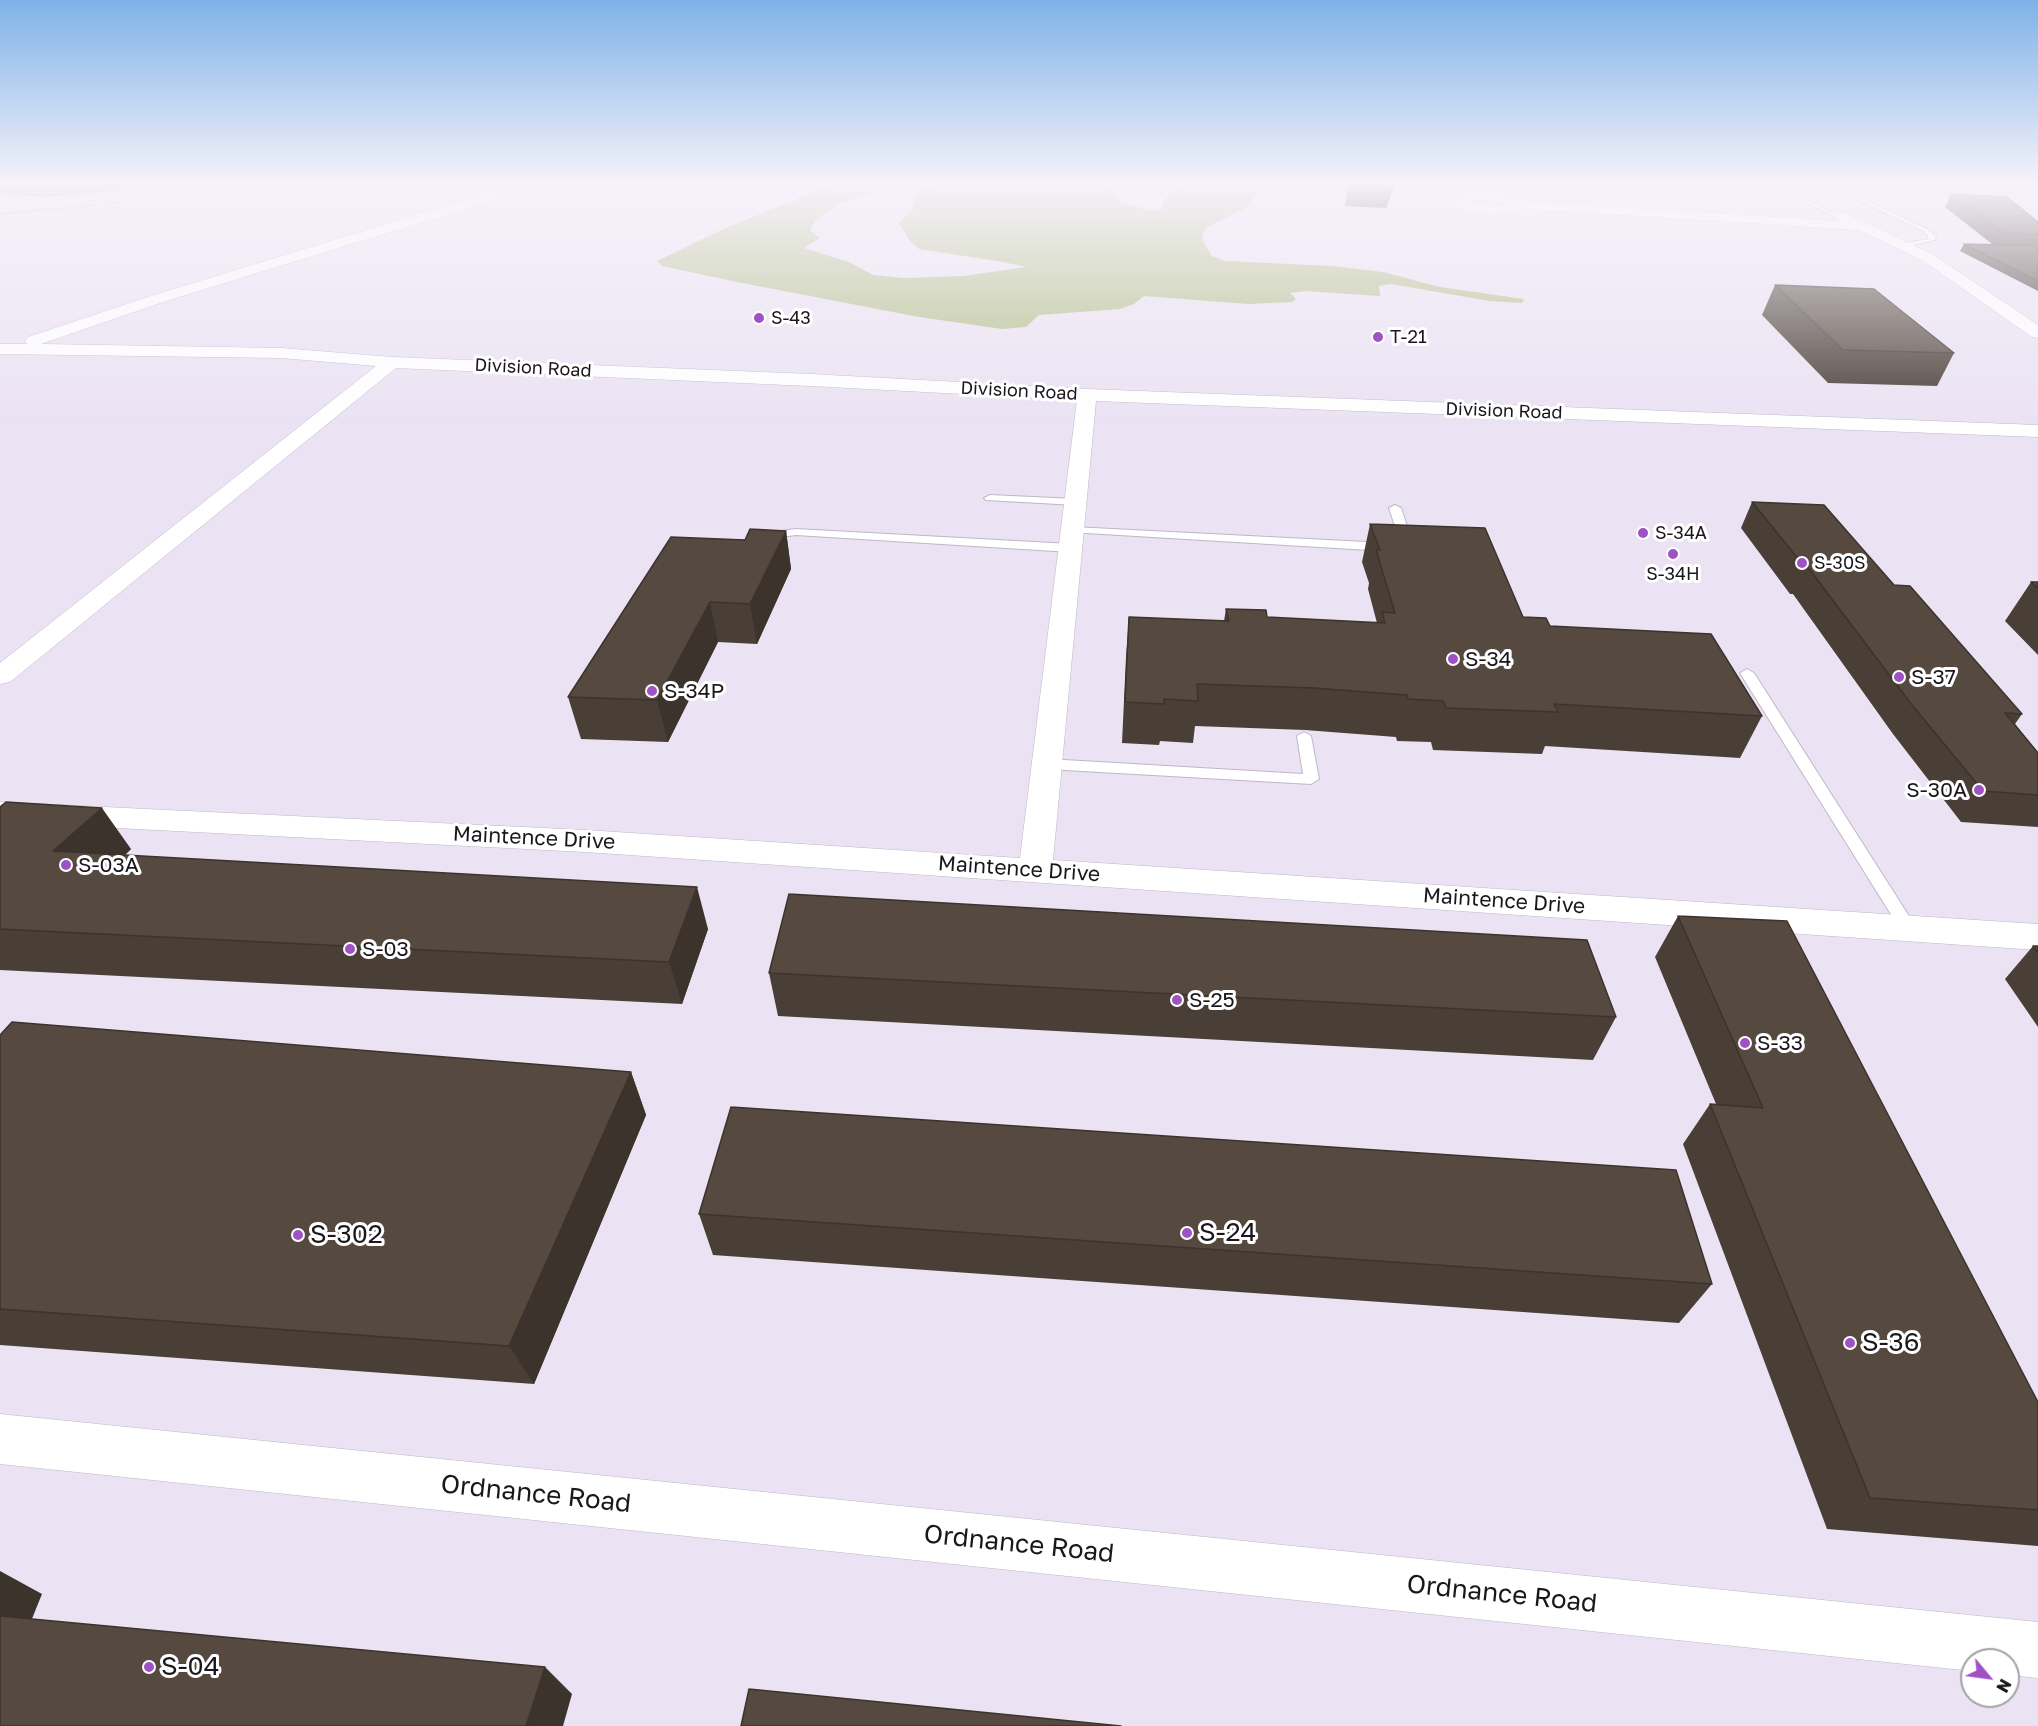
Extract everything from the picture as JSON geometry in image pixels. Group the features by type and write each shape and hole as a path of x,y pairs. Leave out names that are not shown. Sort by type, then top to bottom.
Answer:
{"street":[{"path":"5,349 273,264"},
{"path":"1935,264 2038,333"},
{"name":"Division Road","path":"5,349 280,353 392,362 811,380 1088,395 2038,431"},
{"path":"0,676 392,362"},
{"path":"1035,870 1088,395"},
{"name":"Maintence Drive","path":"0,812 585,841 2038,937"},
{"name":"Ordnance Road","path":"0,1439 2038,1650"}],"lane":[{"path":"990,498 1076,502"},
{"path":"748,540 773,534 796,532 1408,548 1395,508"},
{"path":"1747,673 1908,928"},
{"path":"1047,764 1311,780 1304,736"}],"green space":[{"path":"660,264 852,264 873,275 904,278 963,276 1026,267 1010,264 1280,264 1333,266 1383,272 1440,287 1524,299 1522,303 1489,301 1391,284 1379,286 1380,296 1305,291 1290,293 1296,299 1292,302 1248,304 1144,296 1134,304 1120,309 1039,315 1026,327 1002,329 919,317 662,266"}],"building":[{"path":"2003,264 2038,264 2038,281"},
{"path":"1775,285 1874,289 1954,353 1843,350"},
{"path":"1752,502 1824,505 1894,585 1910,586 2022,714 2005,713 2038,753 2038,795 1983,791 1912,705 1807,566 1804,566"},
{"path":"1370,524 1485,528 1523,617 1546,618 1550,626 1711,634 1762,716 1554,704 1558,712 1446,708 1443,701 1408,699 1407,695 1314,688 1197,684 1198,701 1164,699 1164,704 1125,702 1129,617 1229,621 1226,609 1266,610 1267,617 1385,623 1382,612 1395,613 1376,550 1380,550"},
{"path":"750,529 786,531 750,604 710,602 657,700 568,697 671,537 745,540"},
{"path":"6,802 102,808 53,851 697,887 669,962 0,929 0,807"},
{"path":"789,894 1587,940 1616,1017 769,973"},
{"path":"1678,916 1787,921 2038,1402 2038,1510 1870,1498 1710,1104 1763,1108"},
{"name":"S-302","path":"12,1022 631,1072 509,1346 0,1309 0,1035"},
{"path":"731,1107 1676,1170 1712,1284 699,1214"},
{"name":"S-04","path":"0,1616 545,1667 526,1726 0,1726"},
{"path":"749,1689 1121,1726 741,1726"}],"place":[{"name":"S-43","path":"759,318"},
{"name":"T-21","path":"1378,337"},
{"name":"S-34A","path":"1643,533"},
{"name":"S-34H","path":"1673,554"},
{"name":"S-30S","path":"1802,563"},
{"name":"S-34","path":"1453,659"},
{"name":"S-37","path":"1899,677"},
{"name":"S-34P","path":"652,691"},
{"name":"S-30A","path":"1979,790"},
{"name":"S-03A","path":"66,865"},
{"name":"S-03","path":"350,949"},
{"name":"S-25","path":"1177,1000"},
{"name":"S-33","path":"1745,1043"},
{"name":"S-24","path":"1187,1233"},
{"name":"S-302","path":"298,1235"},
{"name":"S-36","path":"1850,1343"},
{"name":"S-04","path":"149,1667"}]}
